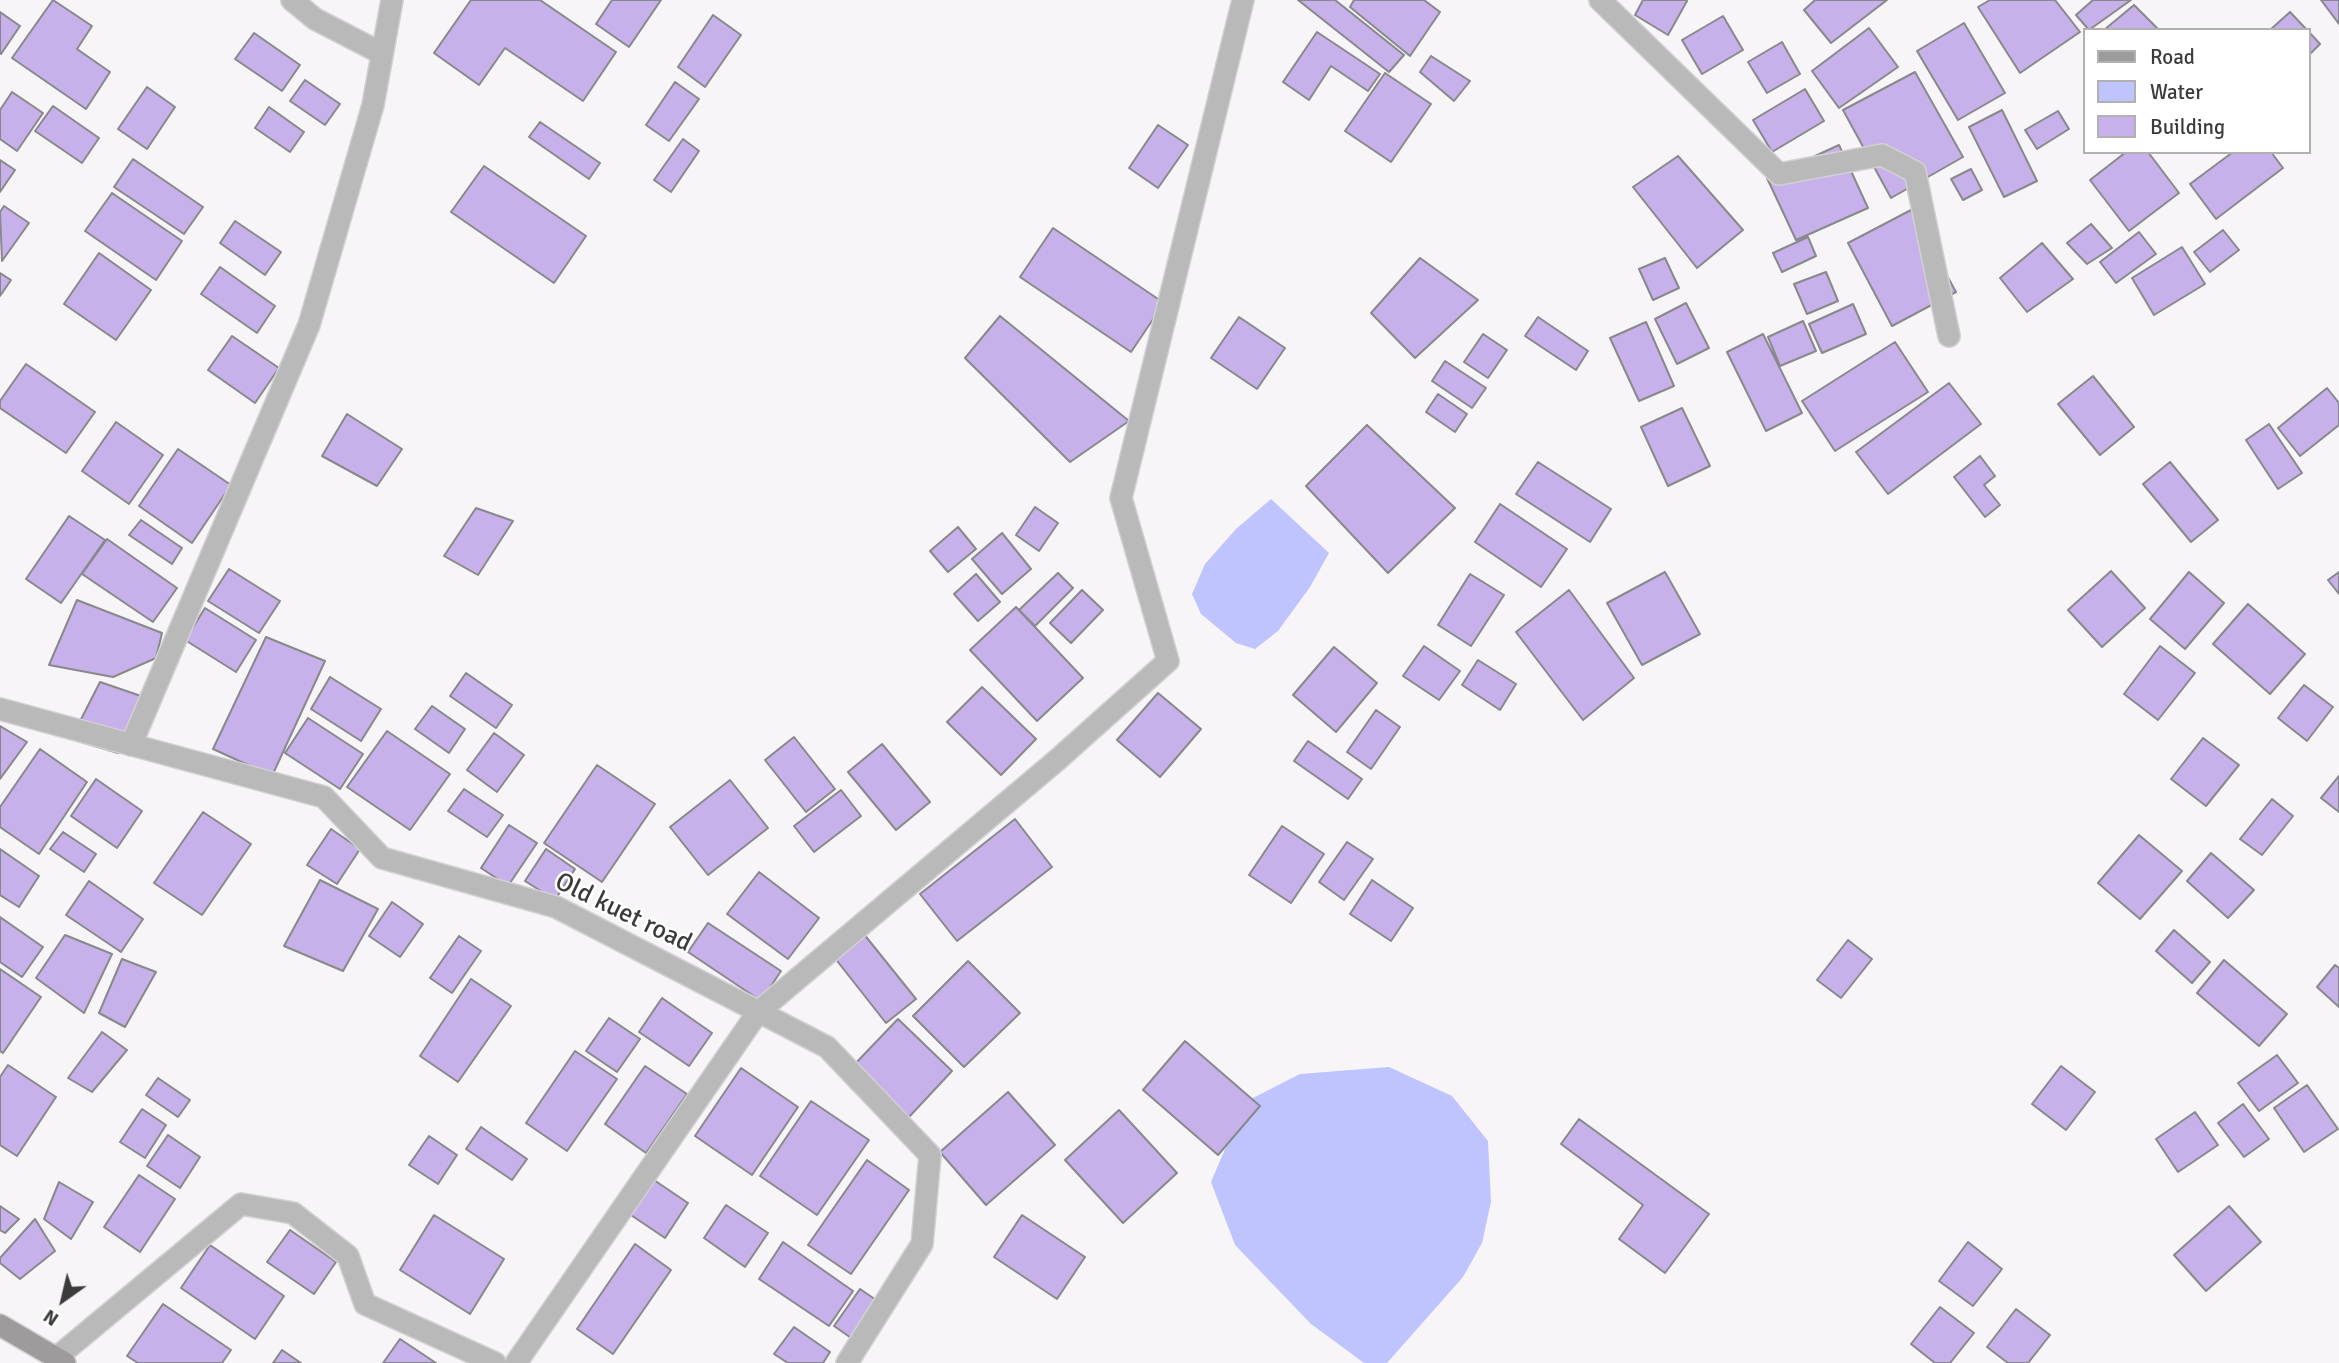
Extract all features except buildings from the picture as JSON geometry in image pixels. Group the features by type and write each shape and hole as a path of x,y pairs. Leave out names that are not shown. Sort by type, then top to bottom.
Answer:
{"main road":[{"path":"0,1325 60,1360"}],"street":[{"path":"292,0 315,19 381,53"},
{"path":"131,745 309,325 373,105 392,0"},
{"path":"516,1363 758,1012 1056,761 1168,661 1121,498 1243,0"},
{"path":"1600,0 1779,174 1882,155 1915,172 1949,336"},
{"name":"Old kuet road","path":"0,709 324,797 382,858 556,907 827,1047 930,1155 922,1244 847,1363"},
{"path":"60,1360 241,1204 293,1213 348,1256 365,1304 495,1363"}],"water":[{"path":"1271,499 1329,553 1310,587 1278,631 1255,649 1236,643 1201,614 1192,594 1205,564 1236,529"},
{"path":"1389,1067 1452,1096 1488,1141 1491,1202 1482,1243 1463,1277 1387,1363 1364,1363 1311,1324 1235,1245 1211,1182 1245,1102 1300,1074"}]}
